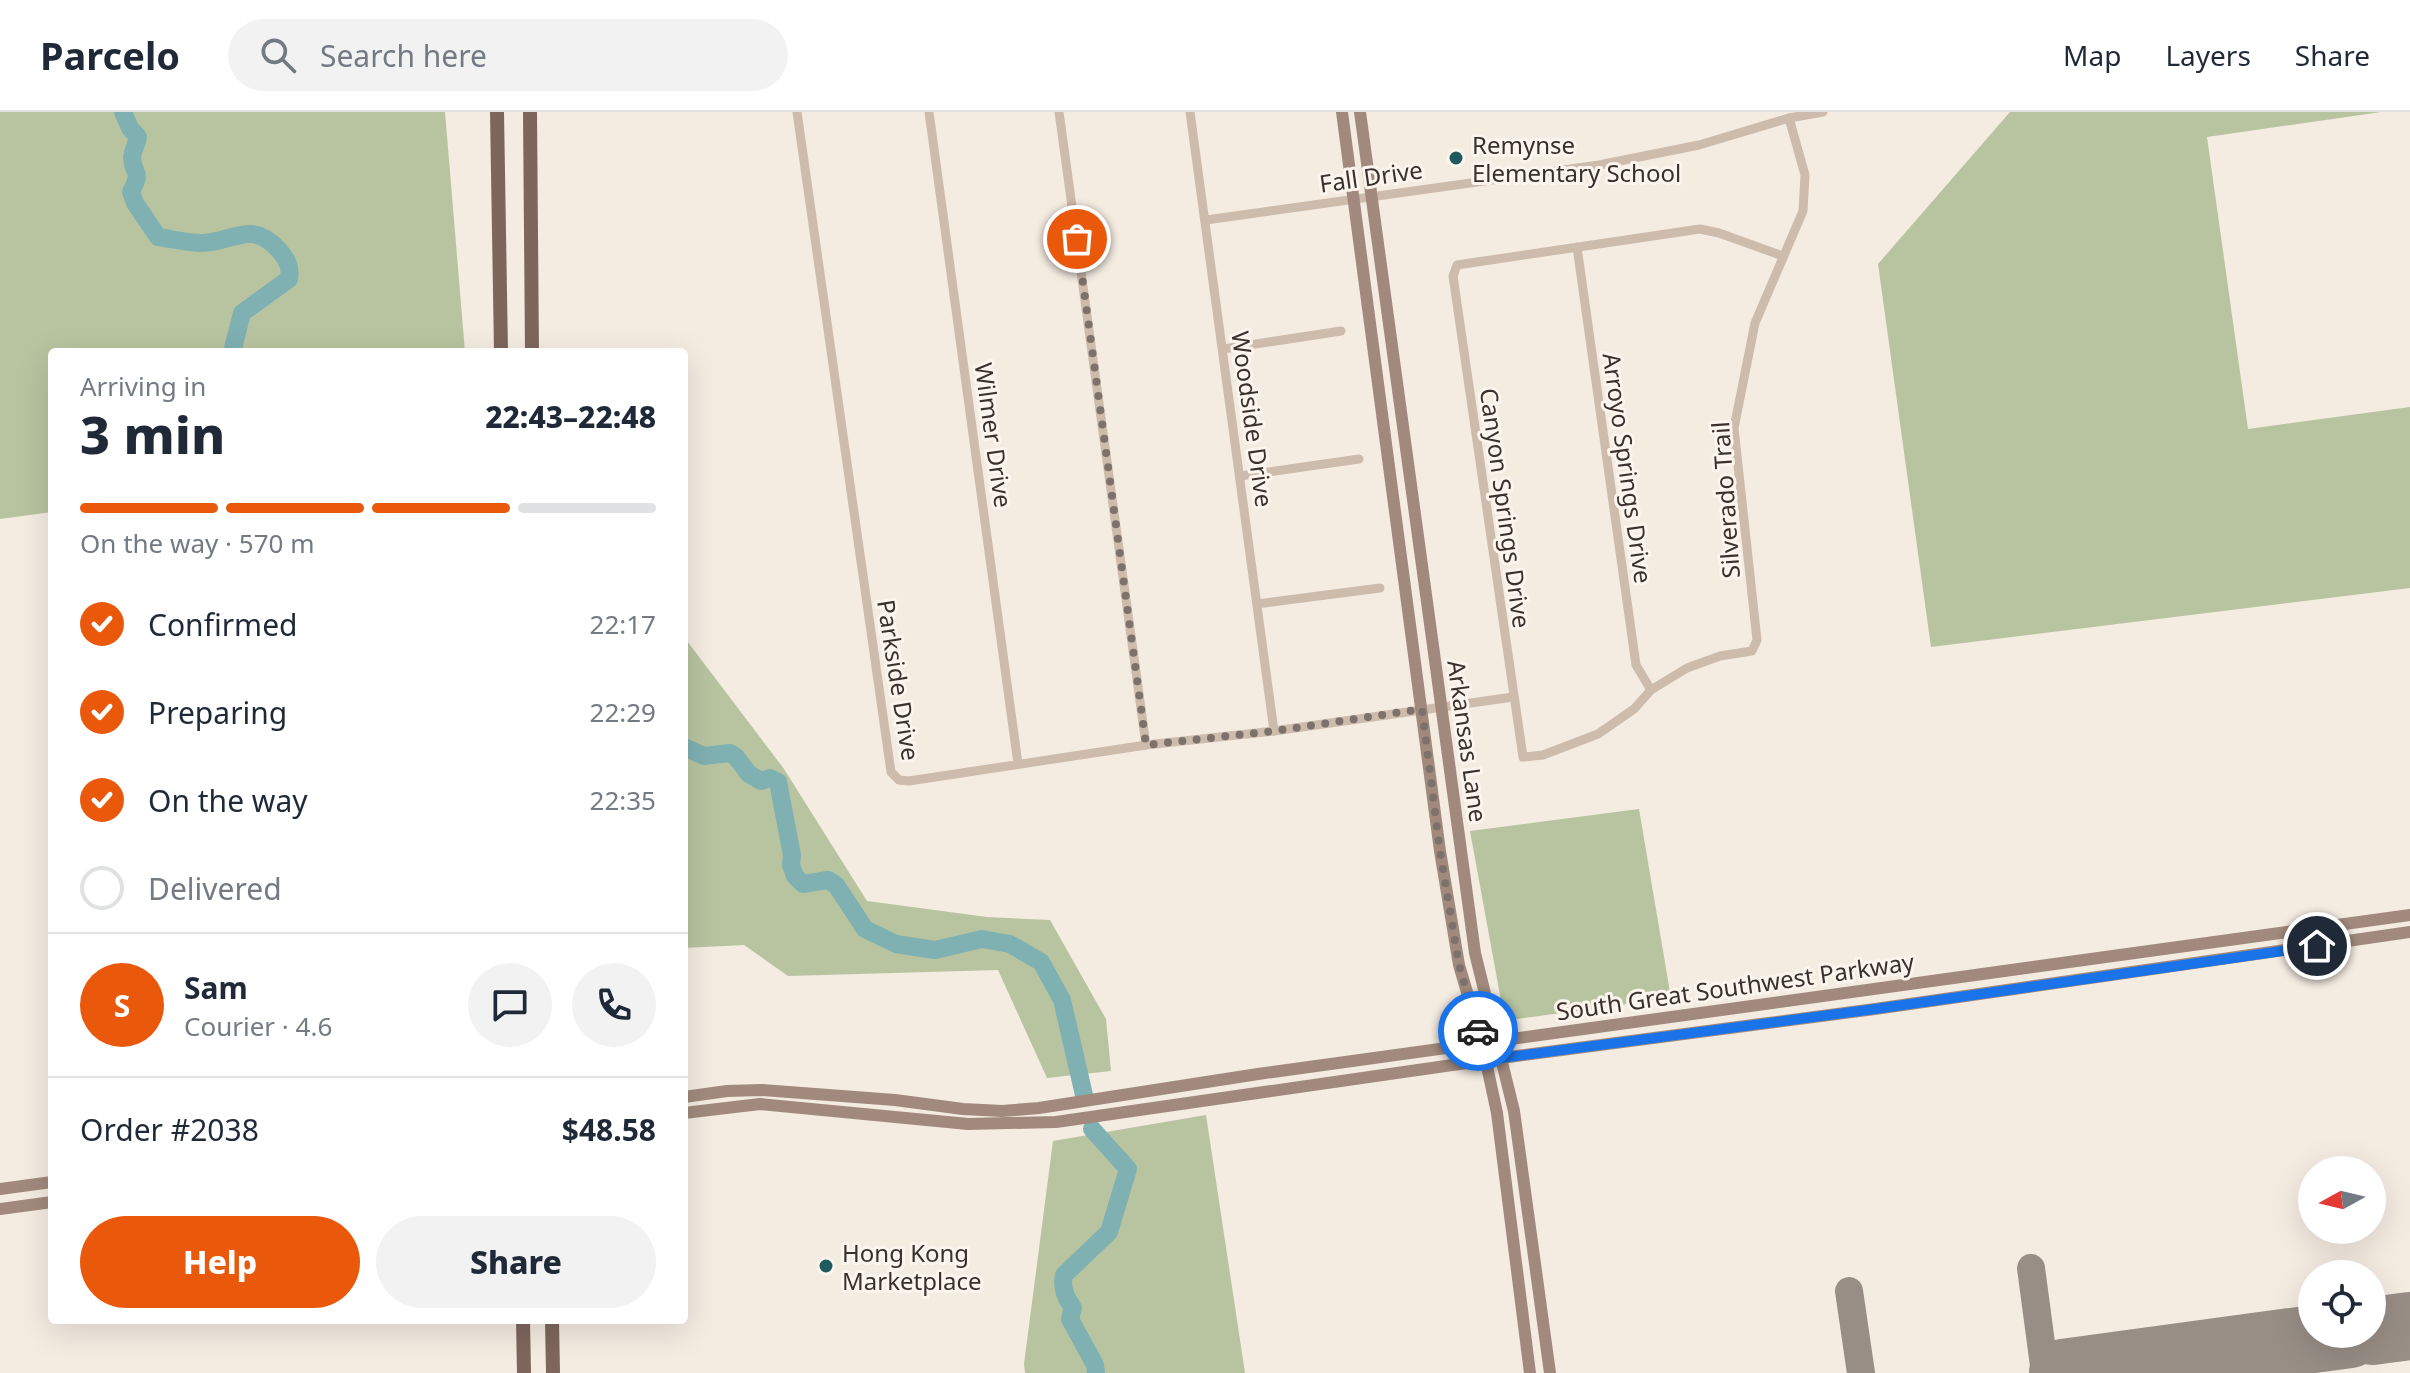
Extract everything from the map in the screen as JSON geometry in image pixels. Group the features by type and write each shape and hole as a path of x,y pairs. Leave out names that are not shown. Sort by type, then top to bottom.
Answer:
{"main road":[{"path":"497,112 501,348"},
{"path":"530,112 532,348"},
{"name":"Arkansas Lane","path":"1342,112 1440,851 1458,956 1497,1113 1530,1373"},
{"name":"Arkansas Lane","path":"1360,112 1475,953 1514,1111 1550,1373"},
{"name":"South Great Southwest Parkway","path":"688,1096 762,1090 1002,1111 1039,1108 1258,1074 2410,915"},
{"name":"South Great Southwest Parkway","path":"688,1113 760,1104 968,1124 1056,1122 2410,932"},
{"path":"1871,988 1875,1009"},
{"path":"1684,1015 1687,1033"},
{"path":"0,1189 48,1183"},
{"path":"0,1209 48,1203"},
{"path":"523,1324 524,1373"},
{"path":"552,1324 553,1373"}],"street":[{"name":"Parkside Drive","path":"797,112 891,772 899,780 1513,697"},
{"name":"Wilmer Drive","path":"929,112 1018,764"},
{"path":"1059,112 1146,745"},
{"name":"Woodside Drive","path":"1190,112 1274,731"},
{"name":"Fall Drive","path":"1206,220 1599,165 1699,145 1789,118 1823,112"},
{"name":"Silverado Trail","path":"1651,690 1687,668 1720,656 1752,651 1757,640 1734,428 1755,323 1803,211 1805,175 1789,118"},
{"path":"1577,247 1700,229 1783,256"},
{"name":"Canyon Springs Drive","path":"1577,247 1457,265 1453,276 1523,757 1543,755 1598,734 1634,709 1651,690"},
{"name":"Arroyo Springs Drive","path":"1577,247 1636,665 1651,690"},
{"path":"1223,349 1341,331"},
{"path":"1240,476 1359,459"},
{"path":"1257,604 1380,588"}],"green space":[{"path":"0,112 445,112 465,348 48,348 48,513 0,519"},
{"path":"2010,112 2381,112 2207,137 2248,429 2410,407 2410,588 1931,647 1878,264"},
{"path":"688,642 784,769 867,901 987,917 1050,920 1106,1019 1111,1071 1047,1078 998,970 788,976 744,945 688,948"},
{"path":"1639,809 1671,998 1510,1020 1502,1006 1470,831"},
{"path":"1206,1115 1245,1373 1025,1373 1053,1141"}],"waterway":[{"path":"123,112 138,137 132,158 137,176 131,192 158,237 202,243 251,234 269,241 286,260 289,279 242,313 233,348"},
{"path":"688,749 704,756 730,753 749,774 761,781 770,778 778,782 795,876 803,884 828,880 836,885 865,929 896,944 935,950 982,939 1010,944 1041,962 1062,1000 1084,1095"},
{"path":"1092,1129 1128,1169 1109,1232 1064,1275 1063,1280 1065,1293 1073,1308 1070,1319 1095,1365 1096,1373"}],"taxiway":[{"path":"2031,1268 2045,1373"},
{"path":"1849,1291 1861,1373"}],"runway":[{"path":"2386,1329 2410,1326"},
{"path":"2063,1373 2298,1341"}],"way so far":[{"path":"1077,239 1146,745 1274,731 1422,709 1440,851 1459,965 1478,1031"}],"place":[{"name":"Remynse Elementary School","path":"1456,158"},
{"name":"Hong Kong Marketplace","path":"826,1266"}],"route":[{"path":"1478,1031 1486,1060 2317,946"}]}
